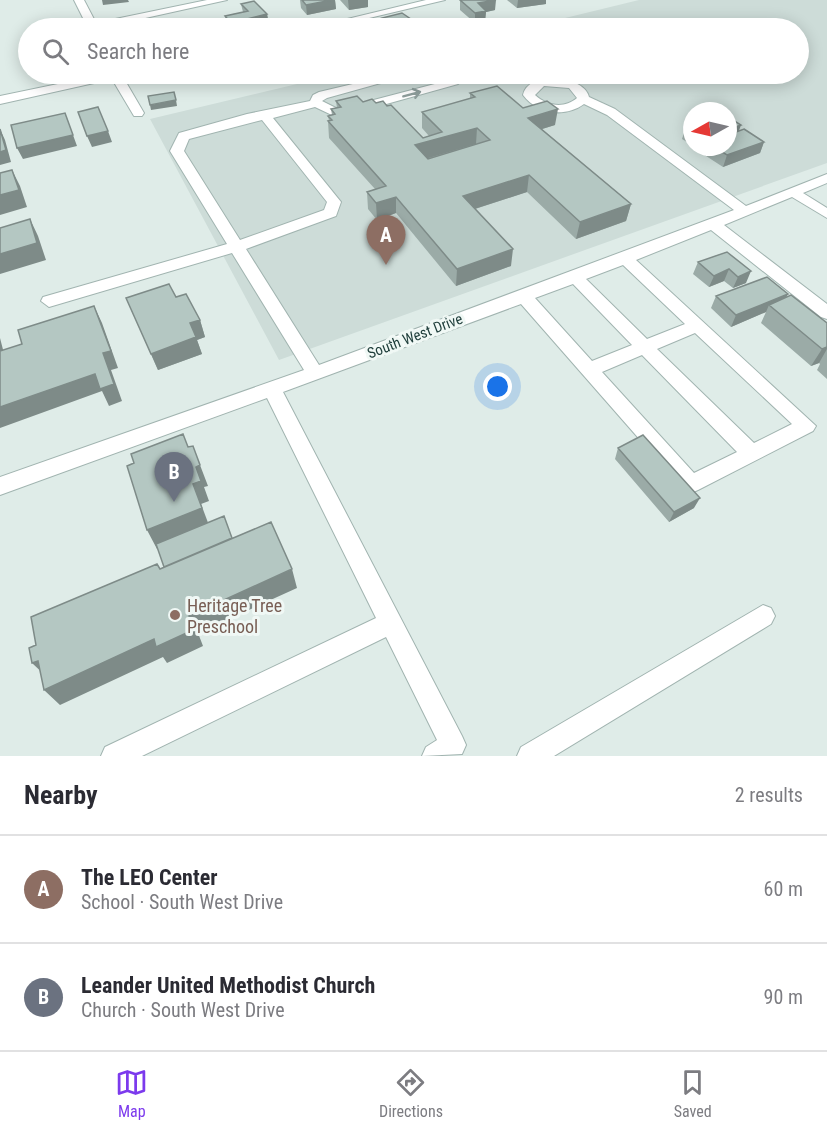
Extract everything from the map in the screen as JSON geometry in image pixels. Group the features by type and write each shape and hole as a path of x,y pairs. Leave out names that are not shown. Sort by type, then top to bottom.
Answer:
{"street":[{"path":"79,0 88,18"},
{"path":"139,18 222,0"},
{"path":"360,18 440,0"},
{"path":"0,100 72,84"},
{"path":"122,84 138,113"},
{"path":"316,104 317,98 323,95 367,84"},
{"path":"315,373 177,151 184,136 247,118 316,104 334,112 347,111 447,84"},
{"path":"583,99 611,112 744,211"},
{"path":"49,301 238,246 331,213 334,202 265,116"},
{"name":"South West Drive","path":"0,486 315,373 713,224 827,178"},
{"path":"793,192 827,214"},
{"path":"713,224 827,313"},
{"path":"523,295 691,484 806,426 624,257"},
{"path":"574,276 752,454"},
{"path":"589,370 698,326"},
{"path":"272,388 392,622 449,752"},
{"path":"530,756 762,616"},
{"path":"114,756 392,622"}],"shaded area":[{"path":"639,0 827,0 827,163 279,360 150,119 297,84 809,84 809,18 565,18"}],"building":[{"path":"302,0 332,0 306,5"},
{"path":"460,0 496,0 478,3 486,11 475,13"},
{"path":"254,1 267,14 251,18 227,18 225,16 248,11 241,4"},
{"path":"402,13 409,18 382,18"},
{"path":"497,86 523,108 547,101 558,109 528,118 631,204 580,222 529,175 463,196 513,249 457,269 396,197 376,203 367,192 386,186 328,121 332,120 328,116 335,114 331,109 341,107 336,101 357,96 363,102 372,99 376,103 383,101 387,106 391,105 423,138 442,132 422,112 475,97 470,93","holes":["477,128 490,140 428,159 415,145"]},
{"path":"174,92 176,100 150,105 148,96"},
{"path":"98,107 108,131 87,136 78,112"},
{"path":"65,113 73,135 17,148 11,125"},
{"path":"0,129 6,150 0,152"},
{"path":"744,129 764,142 737,151 737,132"},
{"path":"12,170 19,190 0,195 0,173"},
{"path":"30,219 37,243 0,254 0,228"},
{"path":"727,252 751,271 738,277 729,269 714,276 698,262"},
{"path":"767,277 788,294 736,315 716,296"},
{"path":"169,284 176,297 186,294 200,320 190,323 196,337 151,354 126,298"},
{"path":"791,295 827,323 827,347 822,349 769,305"},
{"path":"94,306 111,351 103,353 114,384 100,389 95,374 0,407 0,351 22,344 18,330"},
{"path":"183,434 188,447 193,446 200,465 196,467 201,481 193,484 202,508 147,530 127,466 134,463 131,454"},
{"path":"643,435 700,498 674,512 618,448"},
{"path":"224,516 232,538 164,567 156,544"},
{"path":"271,522 292,569 189,616 193,630 156,647 154,639 44,690 38,661 32,663 29,648 36,645 31,617 157,564 160,569"}],"place":[{"name":"The LEO Center","path":"386,265"},
{"name":"Leander United Methodist Church","path":"174,502"},
{"name":"Heritage Tree Preschool","path":"175,615"}]}
